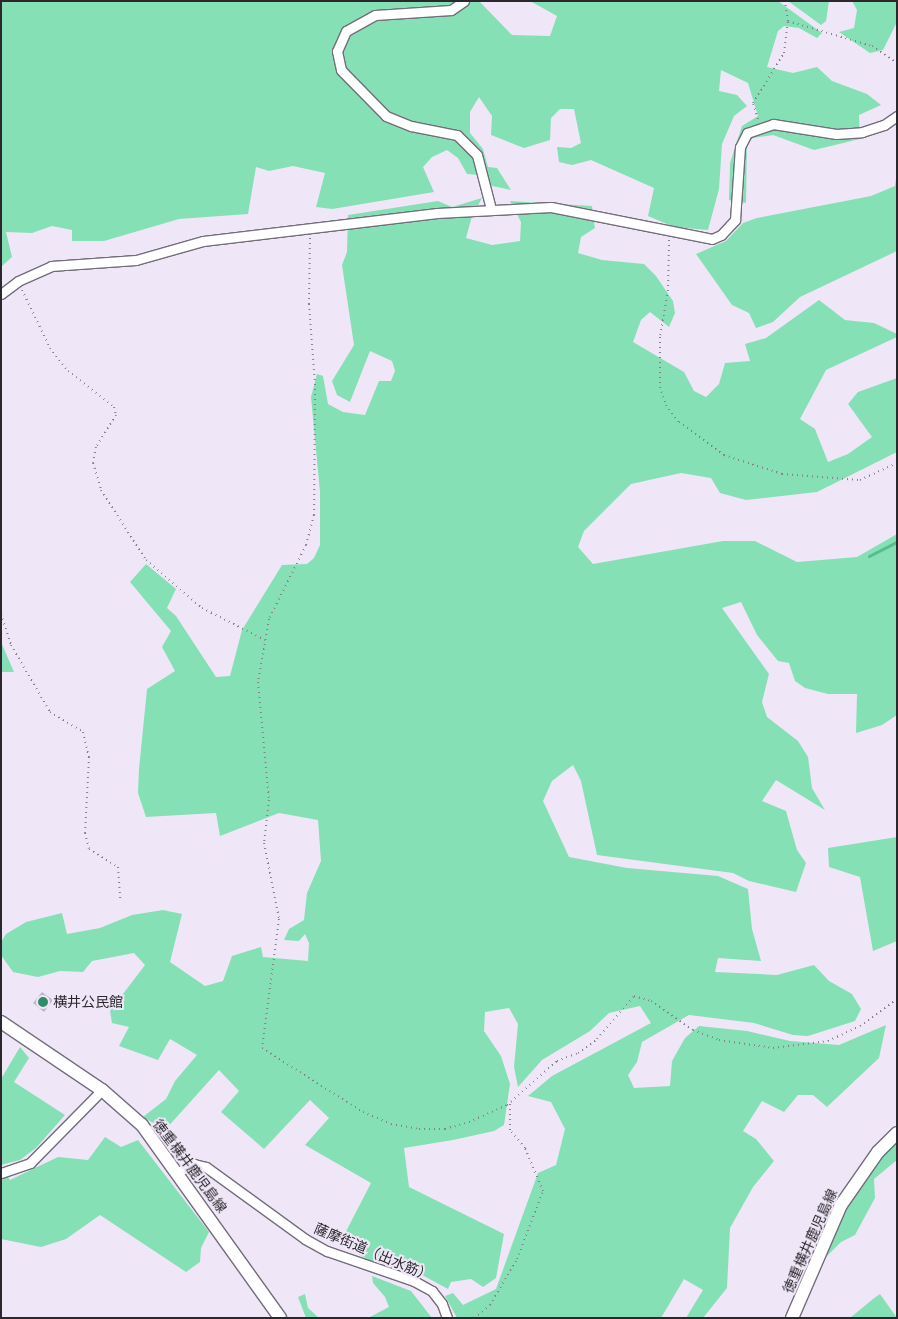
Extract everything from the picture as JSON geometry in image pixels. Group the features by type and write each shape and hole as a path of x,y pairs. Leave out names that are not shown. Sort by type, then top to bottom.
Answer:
{"main road":[{"name":"徳重横井鹿児島線","path":"1,1022 102,1090 142,1125 178,1172 280,1318"},
{"name":"徳重横井鹿児島線","path":"792,1318 842,1205 878,1152 897,1132"}],"street":[{"path":"464,1 451,10 375,15 346,31 338,51 341,70 386,116 411,126 457,135 477,155 491,209"},
{"path":"1,294 18,281 51,266 136,260 212,240 491,209 551,207 625,220 669,233 712,239 728,229 735,220 738,203 742,140 747,134 761,126 773,124 836,134 862,132 884,125 897,116"},
{"path":"1,1173 30,1163 102,1090"},
{"name":"薩摩街道（出水筋）","path":"178,1172 194,1164 206,1167 305,1239 327,1251 414,1281 432,1291 442,1304 447,1318"}],"path":[{"path":"761,126 753,103 784,53 788,21 785,1"},
{"path":"788,21 872,46 897,63"},
{"path":"311,231 309,304 315,384 314,515 306,545 269,619 258,682 261,739 269,800 264,843 279,919 262,1048 364,1112 391,1124 419,1129 445,1129 469,1122 510,1102 557,1061 578,1053 597,1039 634,996 651,1001 693,1030 719,1040 773,1048 828,1041 860,1026 897,999"},
{"path":"669,233 668,290 660,337 660,387 666,406 679,422 724,455 782,474 860,480 897,463"},
{"path":"18,281 50,348 68,371 114,407 116,415 96,447 94,462 101,490 146,560 202,608 264,640"},
{"path":"1,614 11,645 50,712 82,732 89,757 85,833 89,849 118,867 120,899"},
{"path":"474,1318 490,1305 517,1259 543,1192 525,1148 510,1130 510,1102"}],"green space":[{"path":"1,1 479,1 512,35 550,36 557,16 530,1 778,1 822,33 817,38 799,28 784,26 778,31 767,67 793,73 817,67 832,81 867,94 881,105 859,115 860,139 814,150 773,135 753,138 747,144 746,203 729,200 730,163 742,126 758,116 748,83 721,70 719,91 737,95 747,106 734,116 722,144 719,189 708,230 674,227 648,216 654,188 591,160 572,165 559,162 557,147 571,148 581,143 574,109 560,109 551,118 550,140 524,148 491,135 492,116 479,97 470,112 470,133 483,149 488,167 497,168 511,190 483,184 479,175 467,174 458,158 447,150 432,157 423,167 434,192 332,209 316,207 325,173 293,166 269,171 256,167 248,214 179,219 104,241 72,241 72,230 52,226 32,233 6,232 12,257 1,267"},
{"path":"788,1 829,1 826,21 821,25"},
{"path":"852,1 897,1 897,22 883,50 870,53 839,32 854,28 857,10"},
{"path":"897,171 897,251 800,297 773,322 756,328 749,313 732,305 696,254 726,241 743,223 757,218 871,196 895,186"},
{"path":"482,198 472,216 466,238 492,245 520,241 521,222 510,201 592,206 595,228 581,237 578,253 602,260 644,264 656,276 673,301 675,313 669,327 650,312 641,320 633,342 684,372 694,391 706,397 719,384 725,363 750,361 745,344 766,338 819,300 845,320 874,323 897,334 897,337 826,370 800,419 815,429 828,462 848,454 872,437 848,404 858,392 897,378 897,452 817,492 746,500 720,493 711,478 681,473 631,484 584,531 578,547 593,564 723,541 755,541 797,562 857,557 897,534 897,715 882,725 856,733 857,694 828,694 805,688 795,681 789,663 778,661 757,635 741,602 722,608 769,674 762,702 767,717 798,741 808,757 812,788 825,810 776,780 762,801 786,811 797,850 806,863 796,892 749,881 733,873 597,855 581,781 573,765 552,781 543,801 569,857 627,868 718,876 748,889 752,929 761,961 718,958 715,972 777,975 814,965 829,981 852,994 861,1009 855,1021 808,1036 793,1035 754,1023 689,1015 642,1042 637,1062 628,1075 634,1088 670,1086 672,1061 685,1038 699,1026 747,1031 790,1041 839,1045 886,1025 879,1058 827,1107 813,1095 798,1095 784,1112 762,1101 743,1131 756,1139 774,1161 753,1187 730,1228 727,1288 703,1318 686,1318 703,1290 684,1279 661,1318 457,1318 445,1296 453,1293 463,1305 496,1289 538,1173 556,1165 565,1129 551,1102 528,1096 552,1076 651,1023 640,1006 609,1013 590,1031 542,1060 518,1087 514,1067 518,1024 509,1008 485,1012 484,1031 501,1056 510,1084 504,1125 494,1131 404,1148 409,1187 504,1234 496,1278 483,1287 471,1279 451,1282 448,1289 400,1263 372,1262 340,1243 371,1183 305,1145 329,1118 310,1100 264,1149 221,1112 239,1091 219,1070 165,1130 143,1117 166,1099 175,1081 197,1055 170,1039 158,1060 119,1046 129,1027 112,1023 110,1011 145,965 134,953 92,961 83,972 60,971 38,977 13,972 1,955 1,942 6,934 26,922 62,913 67,934 100,928 132,915 163,910 182,914 170,962 205,986 223,981 232,956 261,947 263,957 308,961 309,943 305,934 299,941 284,940 289,929 304,920 307,893 321,861 318,820 279,813 220,836 216,813 146,817 138,793 147,689 175,671 162,647 171,631 130,582 146,564 176,589 167,608 176,616 216,677 230,676 242,630 282,565 307,564 314,558 320,545 320,492 311,397 317,374 323,376 328,404 343,412 365,415 379,381 391,381 395,371 392,361 370,351 350,402 337,395 332,381 354,345 342,265 347,252 348,215 438,201 452,207"},
{"path":"1,642 14,672 1,672"},
{"path":"897,837 897,941 873,951 860,877 829,867 828,848"},
{"path":"20,1047 29,1058 14,1082 65,1115 36,1148 20,1160 1,1165 1,1079"},
{"path":"897,1128 897,1160 874,1179 875,1198 855,1235 841,1242 821,1262 869,1152"},
{"path":"105,1137 121,1147 138,1140 209,1232 201,1248 200,1262 186,1272 100,1215 66,1239 41,1247 1,1239 1,1166 10,1180 58,1157 88,1160"},
{"path":"372,1276 411,1291 432,1318 368,1318 389,1307 385,1297 373,1283"},
{"path":"305,1294 308,1308 319,1318 306,1318 298,1297"},
{"path":"880,1294 897,1318 850,1318 873,1299"}],"building":[{"name":"横井公民館","path":"42,992 53,1000 44,1012 33,1003"}],"waterway":[{"path":"869,556 897,542"}],"place":[{"name":"横井公民館","path":"43,1002"}]}
